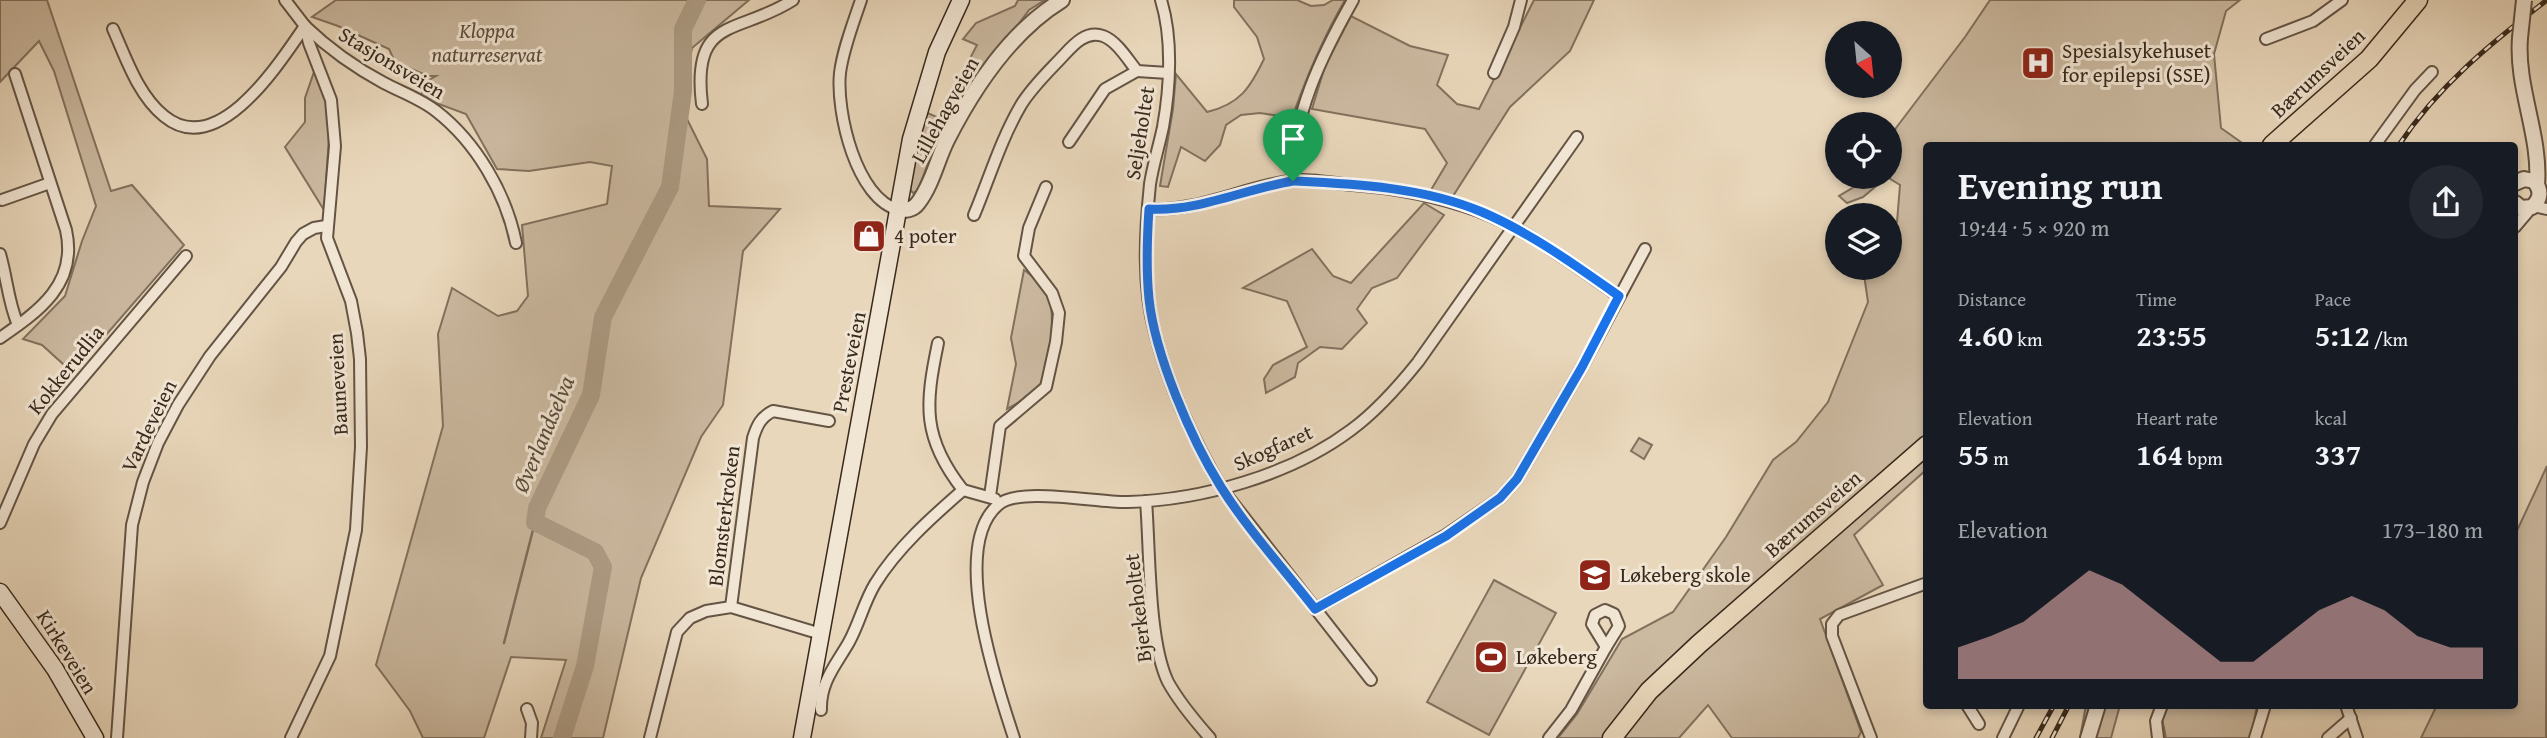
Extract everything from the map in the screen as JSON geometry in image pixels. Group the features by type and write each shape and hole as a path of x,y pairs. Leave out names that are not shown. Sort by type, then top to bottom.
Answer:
{"main road":[{"name":"Presteveien","path":"802,738 911,139 937,52 961,0"},
{"name":"Bærumsveien","path":"2275,142 2369,59 2418,0"},
{"name":"Bærumsveien","path":"1612,738 1649,691 1681,660 1923,448"},
{"name":"Kirkeveien","path":"0,592 48,659 95,738"}],"street":[{"name":"Stasjonsveien","path":"285,0 305,26 335,53 384,83 435,109 453,125 488,170 502,197 516,243"},
{"path":"702,104 699,72 711,43 720,33 793,0"},
{"path":"861,0 843,59 840,96 854,155 863,179 889,208 899,210"},
{"name":"Lillehagveien","path":"899,210 911,209 920,201 947,141 990,69 1033,22 1062,0"},
{"name":"Seljeholtet","path":"1161,0 1168,73 1163,125 1151,182 1149,209 1147,267 1154,331 1183,410 1222,489 1371,680"},
{"path":"1293,181 1293,144 1304,110 1322,61 1353,0"},
{"path":"1493,73 1514,27 1521,0"},
{"path":"2266,39 2313,21 2342,0"},
{"path":"2518,224 2537,207 2540,196 2532,187 2538,170 2521,77 2520,38 2524,0"},
{"path":"113,29 138,84 152,104 164,117 191,127 213,122 242,106 256,93 305,26"},
{"name":"Bauneveien","path":"291,738 330,656 359,507 360,359 351,301 330,250 326,226 333,177 334,121 331,100 305,26"},
{"name":"Seljeholtet","path":"974,215 1020,107 1075,43 1094,34 1105,36 1137,71"},
{"name":"Seljeholtet","path":"1069,142 1105,89 1137,71 1168,73"},
{"path":"2377,142 2415,90 2432,72"},
{"path":"0,338 46,303 61,281 68,255 66,230 15,74"},
{"name":"Skogfaret","path":"1000,502 1018,497 1038,496 1097,502 1146,500 1222,489 1242,484 1322,448 1352,430 1386,399 1418,362 1577,138"},
{"path":"1149,209 1186,209 1260,187 1293,181 1377,187 1423,194 1479,211 1512,226 1619,296"},
{"path":"2,200 50,183"},
{"path":"990,496 1000,426 1046,387 1056,342 1059,313 1052,293 1024,256 1029,228 1046,187"},
{"path":"2518,207 2537,207"},
{"name":"Vardeveien","path":"117,738 132,525 143,482 158,443 202,366 281,267 296,242 303,234 326,226"},
{"path":"1315,609 1446,536 1500,498 1517,479 1646,249"},
{"path":"0,254 4,293 18,325"},
{"name":"Kokkerudlia","path":"0,523 34,444 52,414 186,256"},
{"path":"938,343 929,386 929,425 951,475 963,490 990,496 1000,502 987,520 980,537 976,567 987,650 1014,738"},
{"name":"Blomsterkroken","path":"731,607 751,450 757,426 763,416 773,411 829,421"},
{"path":"821,710 820,697 824,682 850,640 874,586 919,532 963,490"},
{"name":"Bjerkeholtet","path":"1146,500 1159,653 1168,681 1210,738"},
{"path":"1871,738 1832,636 1832,624 1839,615 1923,584"},
{"name":"Blomsterkroken","path":"650,738 677,632 682,624 698,614 731,607 821,634"},
{"path":"1549,738 1571,709 1606,647"},
{"path":"527,709 532,723 531,738"},
{"path":"1970,709 1979,724"},
{"path":"2003,738 2017,709"},
{"path":"2088,738 2097,709"},
{"path":"2158,738 2156,721 2160,709"},
{"path":"2255,738 2264,709"},
{"path":"2348,709 2357,738"},
{"path":"2328,738 2351,718"}],"green space":[{"path":"0,0 47,0 111,191 132,185 184,245 73,373 42,345 23,339 65,296 96,206 54,71 39,41 0,82"},
{"name":"Kloppa naturreservat","path":"336,0 749,0 692,48 681,107 707,159 709,206 780,209 743,251 723,405 701,437 641,578 603,738 541,738 566,660 511,657 484,738 423,738 410,711 376,665 443,426 438,334 452,288 498,316 517,311 528,296 522,225 607,204 612,166 590,162 529,171 497,169 466,114 420,97 429,80 436,76 428,76 395,62 389,49 312,17"},
{"path":"1018,0 1045,0 1029,10 954,110 935,145 918,190 913,193 908,187 925,112 939,118 977,45 963,39 976,23 1015,6"},
{"path":"1234,0 1297,0 1311,6 1345,0 1329,29 1292,118 1260,113 1241,115 1226,125 1220,145 1205,161 1181,147 1168,187 1160,186 1176,74 1207,112 1228,104 1243,93 1264,59 1257,37 1234,7"},
{"path":"1534,0 1594,0 1570,51 1510,107 1453,196 1431,190 1447,163 1425,129 1312,109 1325,66 1351,16 1410,46 1448,55 1437,85 1457,104 1479,109"},
{"path":"1990,0 2240,0 2226,11 2214,54 2221,128 2241,142 1923,142 1923,473 1854,535 1883,585 1820,619 1861,732 1858,738 1732,738 1708,705 1679,738 1558,738 1577,714 1622,639 1673,612 1726,537 1773,460 1796,442 1828,402 1868,302 1865,280 1902,280 1902,203 1899,203 1900,189 1902,189 1902,120"},
{"path":"315,69 326,99 330,123 324,210 285,147 305,122 305,98"},
{"path":"1851,189 1873,189 1863,197 1847,203 1839,196"},
{"path":"1424,203 1444,215 1397,278 1372,288 1357,309 1367,323 1342,349 1320,347 1298,363 1295,377 1266,393 1264,379 1273,365 1307,347 1287,301 1243,288 1312,249 1333,276 1351,283"},
{"path":"1024,270 1042,286 1049,298 1052,317 1050,354 1038,388 1007,409 1016,364 1011,338"},
{"path":"1639,438 1652,445 1644,459 1631,451"},
{"path":"2547,466 2546,738 2421,738 2435,709 2518,709 2518,529"},
{"name":"Løkeberg","path":"1494,580 1556,613 1489,735 1427,702"},
{"path":"2085,709 2119,709 2111,738 2080,738"},
{"path":"2167,709 2256,709 2251,738 2166,738 2162,718"}],"waterway":[{"name":"Øverlandselva","path":"562,738 585,666 603,567 595,552 535,522 537,508 591,395 603,317 670,187 683,91 683,29 697,0"},
{"path":"504,643 535,522"}],"railway":[{"path":"2401,142 2431,104 2467,66 2547,0"},
{"path":"2036,738 2052,709"},
{"path":"2052,738 2067,709"}],"place":[{"name":"Spesialsykehuset for epilepsi (SSE)","path":"2038,63"},
{"name":"4 poter","path":"869,236"},
{"name":"Løkeberg skole","path":"1595,575"},
{"name":"Løkeberg","path":"1491,657"}],"route":[{"path":"1293,181 1377,187 1423,194 1479,211 1512,226 1619,296 1582,367 1517,479 1500,498 1446,536 1315,609 1244,519 1207,463 1183,410 1154,331 1147,267 1149,209 1186,209 1260,187 1293,181"}]}
